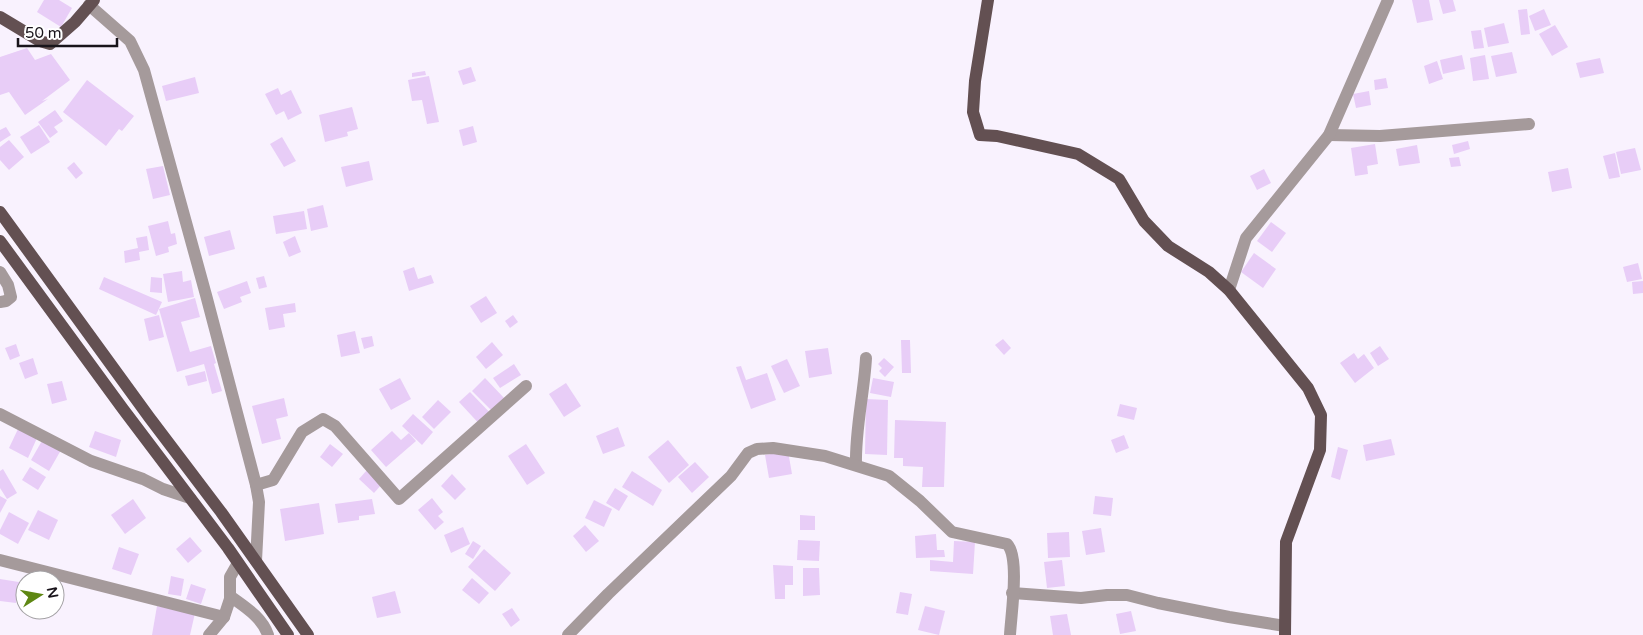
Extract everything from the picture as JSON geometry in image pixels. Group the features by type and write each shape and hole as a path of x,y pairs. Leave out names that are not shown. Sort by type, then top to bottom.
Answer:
{"main road":[{"path":"988,0 975,81 973,112 980,135 997,136 1078,154 1119,179 1144,221 1168,246 1209,272 1229,290 1308,388 1321,415 1320,450 1286,542 1285,630"},
{"path":"0,17 40,41 50,44 75,22 91,2"},
{"path":"0,212 225,517 308,635"},
{"path":"0,241 238,563 288,635"},
{"path":"210,525 225,517"}],"street":[{"path":"1229,290 1246,238 1329,135 1388,0"},
{"path":"91,2 130,41 144,70 209,305 256,485 259,502 256,561"},
{"path":"1329,135 1380,136 1529,124"},
{"path":"0,272 11,291 11,296 6,301 0,302"},
{"path":"856,465 856,438 865,384 866,358"},
{"path":"256,485 273,480 302,432 323,420 335,426 399,499 526,386"},
{"path":"0,414 91,461 190,498"},
{"path":"568,635 608,594 732,476 748,453 757,449 773,448 824,456 889,476 920,501 952,532 1007,544 1011,548 1014,557 1010,635"},
{"path":"0,560 224,617"},
{"path":"209,635 224,617 230,596 230,577 238,563"},
{"path":"1012,593 1081,598 1127,595 1285,630"},
{"path":"230,596 251,612 265,628 268,635"}],"building":[{"path":"44,0 59,0 72,8 61,27 37,12"},
{"path":"1412,0 1429,0 1433,20 1417,23"},
{"path":"1439,0 1453,0 1456,11 1443,14"},
{"path":"1527,9 1530,34 1521,35 1518,10"},
{"path":"1544,9 1551,25 1535,31 1529,16"},
{"path":"1504,23 1509,43 1488,47 1484,28"},
{"path":"1555,25 1568,47 1552,56 1539,34"},
{"path":"1481,30 1484,48 1474,49 1471,31"},
{"path":"27,48 35,60 51,54 70,80 25,115 9,92 0,95 0,57"},
{"path":"1512,52 1517,73 1496,77 1491,56"},
{"path":"1462,55 1465,69 1443,74 1440,60"},
{"path":"1485,55 1489,79 1473,81 1470,58"},
{"path":"1600,58 1604,73 1580,78 1576,63"},
{"path":"1437,61 1443,79 1429,84 1424,66"},
{"path":"471,67 476,81 463,85 458,71"},
{"path":"425,71 426,75 412,77 412,73"},
{"path":"429,76 439,122 427,124 422,100 412,101 408,80"},
{"path":"195,77 199,93 166,101 162,86"},
{"path":"1386,78 1388,88 1375,90 1374,80"},
{"path":"87,80 134,116 122,131 119,129 106,146 63,112"},
{"path":"278,88 281,95 291,90 302,113 288,120 284,111 276,115 265,94"},
{"path":"1369,91 1371,105 1356,108 1353,94"},
{"path":"352,107 358,129 347,132 348,136 325,142 319,115"},
{"path":"55,110 63,121 54,127 58,132 50,138 38,122"},
{"path":"39,125 50,142 31,154 20,137"},
{"path":"473,126 477,142 463,146 459,130"},
{"path":"6,127 11,135 0,142 0,130"},
{"path":"282,137 296,161 284,167 270,144"},
{"path":"9,140 24,157 9,170 0,160 0,147"},
{"path":"1468,141 1470,149 1454,154 1452,145"},
{"path":"1375,144 1378,164 1367,166 1368,174 1355,176 1351,148"},
{"path":"1417,145 1420,163 1399,166 1396,149"},
{"path":"1635,148 1641,170 1621,174 1616,152"},
{"path":"1615,153 1620,177 1609,179 1603,156"},
{"path":"1459,157 1461,166 1451,167 1449,158"},
{"path":"369,161 373,180 346,187 341,167"},
{"path":"74,162 83,173 76,179 67,168"},
{"path":"163,166 170,195 153,199 146,169"},
{"path":"1568,168 1572,188 1552,192 1548,172"},
{"path":"1264,169 1271,183 1257,190 1250,176"},
{"path":"323,205 328,227 311,231 307,209"},
{"path":"304,211 307,229 276,234 273,216"},
{"path":"168,221 171,234 175,233 177,244 168,247 169,252 156,256 148,226"},
{"path":"1271,222 1286,233 1272,252 1257,241"},
{"path":"230,230 235,249 209,256 204,237"},
{"path":"147,236 149,250 139,252 140,260 125,263 124,251 138,248 136,238"},
{"path":"295,236 301,252 289,257 283,242"},
{"path":"1254,253 1276,269 1263,288 1241,272"},
{"path":"1638,263 1642,279 1627,282 1623,267"},
{"path":"414,267 418,279 431,275 434,283 409,291 403,271"},
{"path":"182,271 183,282 191,280 194,297 168,302 163,274"},
{"path":"264,276 267,287 259,289 256,278"},
{"path":"104,277 162,302 156,315 99,289"},
{"path":"151,277 162,278 162,293 150,292"},
{"path":"247,281 251,293 240,297 242,302 224,309 217,292"},
{"path":"1643,281 1643,293 1633,294 1632,282"},
{"path":"486,296 497,313 481,323 470,306"},
{"path":"195,298 200,317 181,322 190,352 211,346 222,391 212,394 204,364 177,372 159,309"},
{"path":"295,303 296,312 283,314 285,327 269,330 265,308"},
{"path":"159,315 164,337 149,341 144,319"},
{"path":"513,315 518,322 510,328 505,321"},
{"path":"355,331 360,353 341,357 337,335"},
{"path":"372,336 374,346 364,349 361,338"},
{"path":"1003,339 1011,348 1004,355 995,345"},
{"path":"901,340 910,340 911,373 902,373"},
{"path":"492,342 503,355 486,369 476,357"},
{"path":"16,344 20,356 10,360 5,348"},
{"path":"1380,346 1389,359 1378,366 1370,353"},
{"path":"828,348 832,374 809,378 805,351"},
{"path":"1354,353 1358,359 1364,354 1374,368 1355,383 1340,363"},
{"path":"33,358 38,374 25,379 19,363"},
{"path":"884,358 894,367 885,377 879,371 882,368 878,364"},
{"path":"787,359 800,386 784,393 771,366"},
{"path":"514,364 521,375 500,388 493,378"},
{"path":"741,366 746,380 767,373 776,400 751,409 736,367"},
{"path":"205,371 207,381 188,386 185,376"},
{"path":"400,378 411,399 391,410 379,389"},
{"path":"485,378 505,399 492,411 472,391"},
{"path":"873,378 894,382 891,397 870,393"},
{"path":"62,381 67,400 52,404 47,384"},
{"path":"566,383 581,406 564,417 549,394"},
{"path":"470,392 495,418 484,429 459,402"},
{"path":"284,398 288,416 276,419 281,439 262,444 252,406"},
{"path":"866,399 888,400 887,455 865,454"},
{"path":"438,400 451,412 434,429 422,417"},
{"path":"1120,404 1137,408 1134,420 1117,416"},
{"path":"413,414 433,432 422,445 402,426"},
{"path":"895,420 946,422 944,487 922,487 923,467 903,466 903,458 894,458"},
{"path":"618,427 625,446 603,454 596,436"},
{"path":"18,429 37,438 28,458 9,448"},
{"path":"95,431 121,440 116,457 89,447"},
{"path":"392,431 401,440 409,433 416,441 386,467 371,450"},
{"path":"1124,435 1129,448 1116,453 1111,440"},
{"path":"43,439 61,450 49,471 31,460"},
{"path":"1391,439 1395,455 1366,461 1363,445"},
{"path":"668,440 689,465 669,483 648,457"},
{"path":"330,444 343,454 332,467 320,457"},
{"path":"526,444 545,473 527,485 508,456"},
{"path":"1338,447 1348,450 1340,480 1331,477"},
{"path":"788,451 792,474 769,478 765,455"},
{"path":"695,462 709,477 692,493 678,477"},
{"path":"30,467 46,477 38,490 22,480"},
{"path":"3,469 17,493 7,499 0,488 0,471"},
{"path":"367,470 382,484 374,493 359,479"},
{"path":"632,471 662,490 653,506 622,487"},
{"path":"452,474 466,489 455,500 441,486"},
{"path":"615,488 628,496 619,511 606,503"},
{"path":"0,496 7,500 0,513"},
{"path":"1095,496 1113,498 1111,516 1093,514"},
{"path":"432,498 443,512 438,516 444,522 435,530 418,510"},
{"path":"133,499 146,518 125,534 111,515"},
{"path":"372,499 375,514 359,516 359,520 338,523 335,504"},
{"path":"594,500 612,509 604,527 585,518"},
{"path":"319,503 324,534 285,541 280,509"},
{"path":"38,510 58,520 49,540 28,530"},
{"path":"9,512 29,523 18,544 0,534 0,530"},
{"path":"800,515 815,516 815,530 800,530"},
{"path":"585,525 599,541 586,552 573,536"},
{"path":"463,527 470,544 451,553 444,535"},
{"path":"1101,528 1105,552 1086,555 1082,531"},
{"path":"1069,532 1070,557 1048,558 1047,533"},
{"path":"936,534 937,550 944,550 945,557 916,558 915,536"},
{"path":"190,537 202,551 188,563 176,549"},
{"path":"798,540 820,541 819,561 797,560"},
{"path":"473,541 481,546 473,559 465,554"},
{"path":"954,541 975,542 973,574 930,571 930,560 953,562"},
{"path":"119,547 139,554 131,575 112,569"},
{"path":"484,549 511,573 495,591 468,567"},
{"path":"1062,560 1065,586 1047,588 1044,562"},
{"path":"773,565 793,566 793,585 785,585 785,599 775,599"},
{"path":"803,568 819,568 820,595 803,596"},
{"path":"171,576 184,579 181,596 168,594"},
{"path":"472,578 489,593 479,604 462,590"},
{"path":"0,579 15,581 15,603 0,601"},
{"path":"191,584 206,589 201,604 186,599"},
{"path":"395,591 401,613 377,618 372,597"},
{"path":"900,592 912,594 908,615 896,613"},
{"path":"157,606 195,613 190,635 152,635"},
{"path":"925,606 945,611 939,635 918,630"},
{"path":"512,608 520,620 511,627 502,614"},
{"path":"1131,611 1136,631 1120,634 1116,614"},
{"path":"1067,614 1071,635 1053,635 1050,616"}]}
